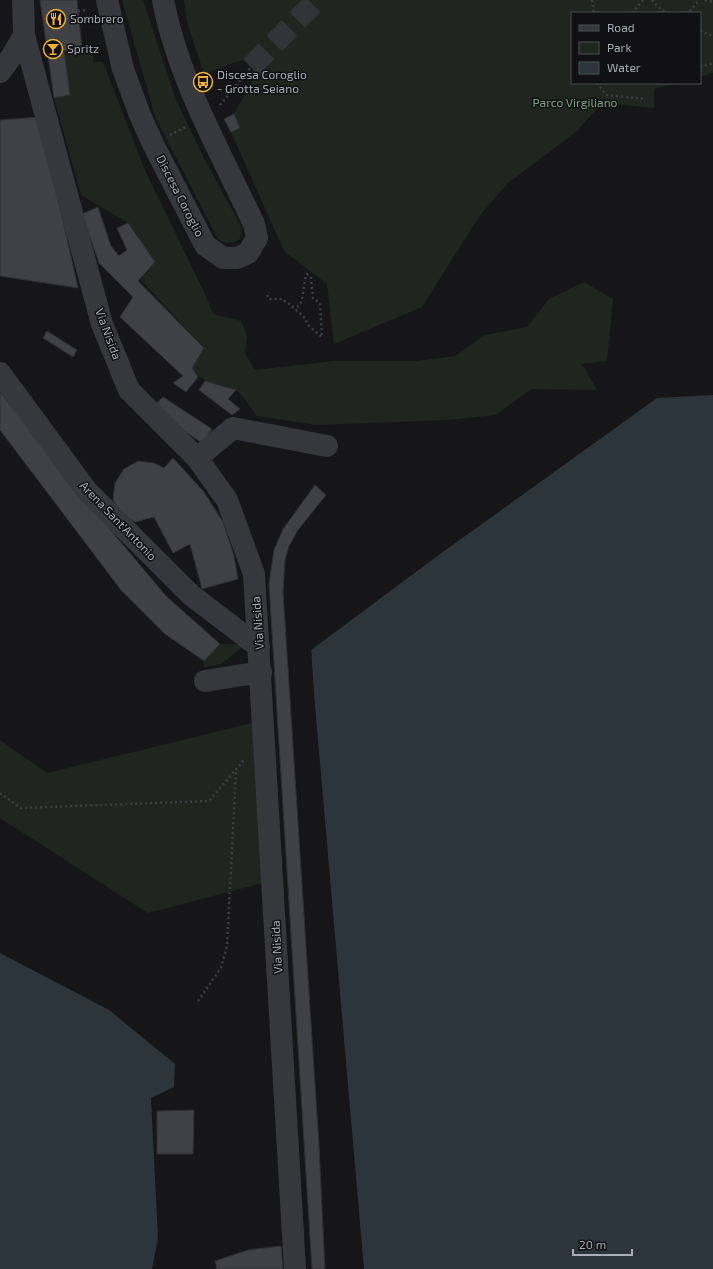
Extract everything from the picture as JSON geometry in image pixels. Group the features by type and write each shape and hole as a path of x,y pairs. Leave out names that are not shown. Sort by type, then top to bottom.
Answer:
{"street":[{"path":"0,71 12,56 24,35 23,0"},
{"name":"Discesa Coroglio","path":"107,0 123,69 153,144 205,245 224,258 237,258 248,253 257,238 254,224 186,79 174,46 163,0"},
{"name":"Via Nisida","path":"24,35 102,324 129,390 197,458 227,500 254,574 261,672 295,1269"},
{"name":"Arena Sant'Antonio","path":"0,373 87,491 191,595 259,647"},
{"path":"197,458 233,428 327,446"},
{"path":"206,681 261,672"}],"path":[{"path":"592,0 594,12"},
{"path":"633,12 643,0"},
{"path":"652,0 665,12"},
{"path":"687,12 691,10 699,0"},
{"path":"705,0 713,2"},
{"path":"701,31 713,36"},
{"path":"701,67 713,63"},
{"path":"220,106 251,67"},
{"path":"598,84 606,95 646,99"},
{"path":"165,137 188,126"},
{"path":"267,295 269,299 282,299 303,316 310,328 322,337 320,303 313,298 312,278 307,274 302,284 302,300 299,306 292,307"},
{"path":"0,793 21,808 209,801 236,771 255,742 265,740"},
{"path":"198,1001 221,968 227,946 236,771"}],"green space":[{"path":"122,0 143,0 176,100 204,158 242,228 240,239 237,241 229,243 218,239 155,117"},
{"name":"Parco Virgiliano","path":"184,0 713,0 713,73 701,77 701,12 571,12 571,84 673,84 654,89 654,108 602,103 576,132 508,183 480,215 422,307 334,344 327,284 284,251 231,132 240,128 234,114 255,76 247,58 204,74 187,22"},
{"path":"91,47 94,62 103,62 144,168 205,294 213,314 241,321 247,336 245,353 255,370 333,361 417,361 455,356 485,335 527,327 549,299 584,282 613,299 607,361 582,364 597,390 531,389 496,415 448,420 316,425 257,416 238,392 229,387 206,381 201,378 192,368 204,348 141,280 155,262 128,223 81,195 54,98 70,95 64,51"},
{"path":"220,644 246,644 222,664 204,667 204,661"},
{"path":"252,723 263,883 148,913 0,818 0,740 47,773"}],"water":[{"path":"713,395 713,1269 361,1269 348,1205 311,650 436,557 657,398"},
{"path":"0,953 109,1010 175,1064 174,1087 151,1098 158,1238 152,1269 0,1269"}],"pier":[{"path":"311,647 364,1269 359,1269 346,1205 309,650"}],"building":[{"path":"40,0 77,0 82,49 64,51 70,95 54,98"},
{"path":"234,114 240,128 231,132 224,119"},
{"path":"40,117 78,288 0,276 0,120"},
{"path":"98,207 111,246 119,256 127,250 117,228 128,223 155,262 138,281 204,348 192,368 198,377 186,392 173,383 183,376 120,317 133,297 99,263 82,214"},
{"path":"47,331 77,350 73,357 43,338"},
{"path":"205,381 236,390 228,399 240,409 232,415 199,390"},
{"path":"0,392 71,483 166,596 220,644 204,661 165,634 121,590 0,430"},
{"path":"163,397 212,429 202,443 152,408"},
{"path":"173,458 204,492 223,522 234,556 238,579 202,589 190,544 173,553 154,517 135,522 120,512 113,500 115,483 124,469 138,461 154,463 164,468"},
{"path":"315,485 326,495 298,530 289,546 285,560 283,592 319,1146 325,1269 312,1269 269,584 274,550 283,529"},
{"path":"194,1110 193,1154 157,1154 157,1111"},
{"path":"281,1246 283,1269 217,1269 215,1261 248,1250"}],"tunnel":[{"path":"251,67 317,0"}],"place":[{"name":"Sombrero","path":"56,19"},
{"name":"Spritz","path":"53,49"},
{"name":"Discesa Coroglio - Grotta Seiano","path":"203,82"}]}
